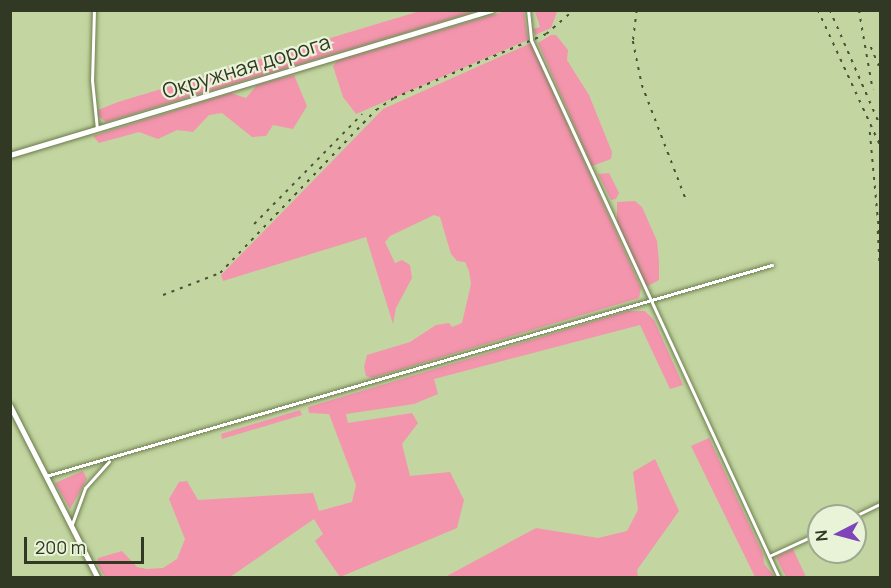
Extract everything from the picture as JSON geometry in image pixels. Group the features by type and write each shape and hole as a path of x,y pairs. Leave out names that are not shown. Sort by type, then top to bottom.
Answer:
{"main road":[{"name":"Окружная дорога","path":"10,155 492,10"},
{"path":"10,405 98,578"}],"street":[{"path":"94,10 92,80 97,129"},
{"path":"528,10 531,40 648,299 779,578"},
{"path":"46,476 110,460 648,299 772,265"},
{"path":"72,526 85,488 110,460"},
{"path":"769,556 807,539"}],"shaded area":[{"path":"509,10 524,11 528,40 356,114 343,97 333,66 337,61"},
{"path":"420,11 477,11 106,122 98,116 98,110 118,102"},
{"path":"535,11 557,12 551,28 535,35 533,29 540,27"},
{"path":"551,35 556,35 568,50 567,60 589,95 612,152 611,159 592,166 538,43"},
{"path":"531,43 641,288 639,298 372,378 366,376 364,367 367,355 410,342 436,325 449,323 452,327 462,323 471,284 469,271 465,262 457,261 451,254 440,217 434,215 390,236 385,242 395,263 402,260 410,265 412,278 396,308 393,324 366,237 223,281 221,275 383,109"},
{"path":"294,75 307,106 293,129 273,125 266,136 252,137 222,113 209,115 193,132 177,130 158,139 139,132 99,143 93,136 231,93 246,98 257,85"},
{"path":"609,173 619,193 616,199 611,200 598,174"},
{"path":"635,201 642,207 657,241 659,280 646,287 617,222 617,202"},
{"path":"628,311 645,311 654,320 683,385 670,389 640,325 434,379 438,394 414,404 346,414 348,423 412,413 418,423 402,444 410,476 450,472 464,500 457,528 340,577 315,541 323,534 314,519 230,577 105,577 97,564 98,558 122,551 137,567 147,569 163,568 177,559 185,539 169,499 179,482 187,481 198,500 313,493 319,511 352,502 356,485 329,414 309,413 308,407"},
{"path":"300,410 302,415 222,439 221,434"},
{"path":"709,438 763,554 764,564 775,577 755,577 691,446"},
{"path":"655,459 679,511 637,570 638,577 445,577 536,528 598,538 627,531 638,510 633,472"},
{"path":"83,471 87,479 70,509 55,483"},
{"path":"793,549 806,577 786,577 776,557"}],"railway":[{"path":"163,295 220,273 376,110 394,98 546,34 574,10"},
{"path":"637,10 633,41 642,85 687,202"},
{"path":"818,10 880,145"},
{"path":"830,10 880,125"},
{"path":"859,10 873,90"},
{"path":"871,47 880,68"},
{"path":"254,224 362,114"},
{"path":"870,132 880,239"},
{"path":"878,231 880,265"}]}
